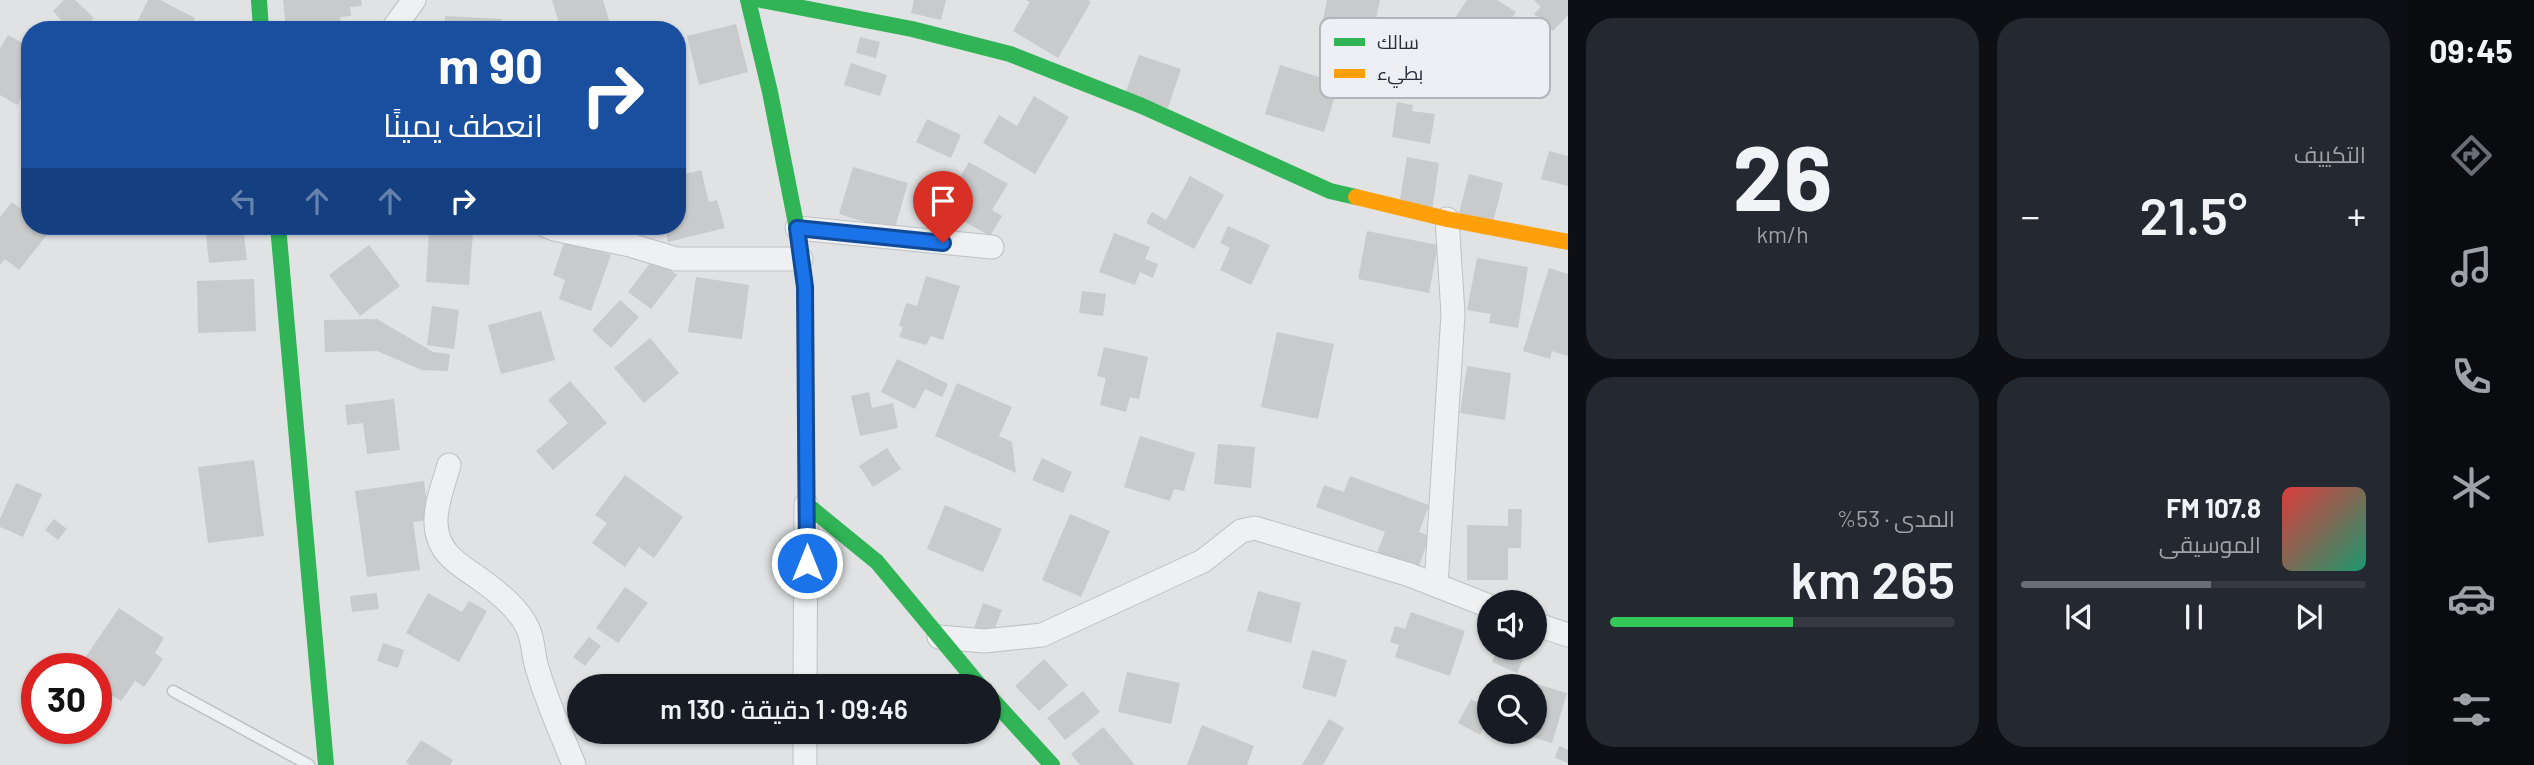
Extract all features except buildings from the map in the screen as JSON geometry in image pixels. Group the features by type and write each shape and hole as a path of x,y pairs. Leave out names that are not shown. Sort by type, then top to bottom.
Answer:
{"street":[{"path":"259,0 260,21"},
{"path":"399,21 414,0"},
{"path":"748,0 770,92 797,228 805,287 806,674"},
{"path":"761,0 912,29 1010,54 1142,106 1330,191 1447,219 1568,242"},
{"path":"1436,585 1453,314 1447,219"},
{"path":"797,228 992,247"},
{"path":"279,235 326,765"},
{"path":"583,235 631,245 676,259 801,259"},
{"path":"449,465 435,520 437,537 444,551 455,563 484,582 511,605 523,620 532,635 536,663 574,765"},
{"path":"806,504 877,562 970,674"},
{"path":"939,637 984,642 1042,635 1203,561 1241,531 1255,528 1410,575 1477,601"},
{"path":"1547,628 1568,635"},
{"path":"1001,709 1052,765"},
{"path":"805,744 805,765"}],"lane":[{"path":"173,691 309,765"}],"traffic: fast":[{"path":"259,0 260,21"},
{"path":"748,0 770,92 799,239 805,287 806,504 877,562 970,674"},
{"path":"761,0 912,29 1010,54 1142,106 1330,191 1356,197"},
{"path":"279,235 326,765"},
{"path":"1001,709 1052,765"}],"traffic: slow":[{"path":"1356,197 1447,219 1568,242"}],"route":[{"path":"807,563 805,287 797,228 943,243"}]}
